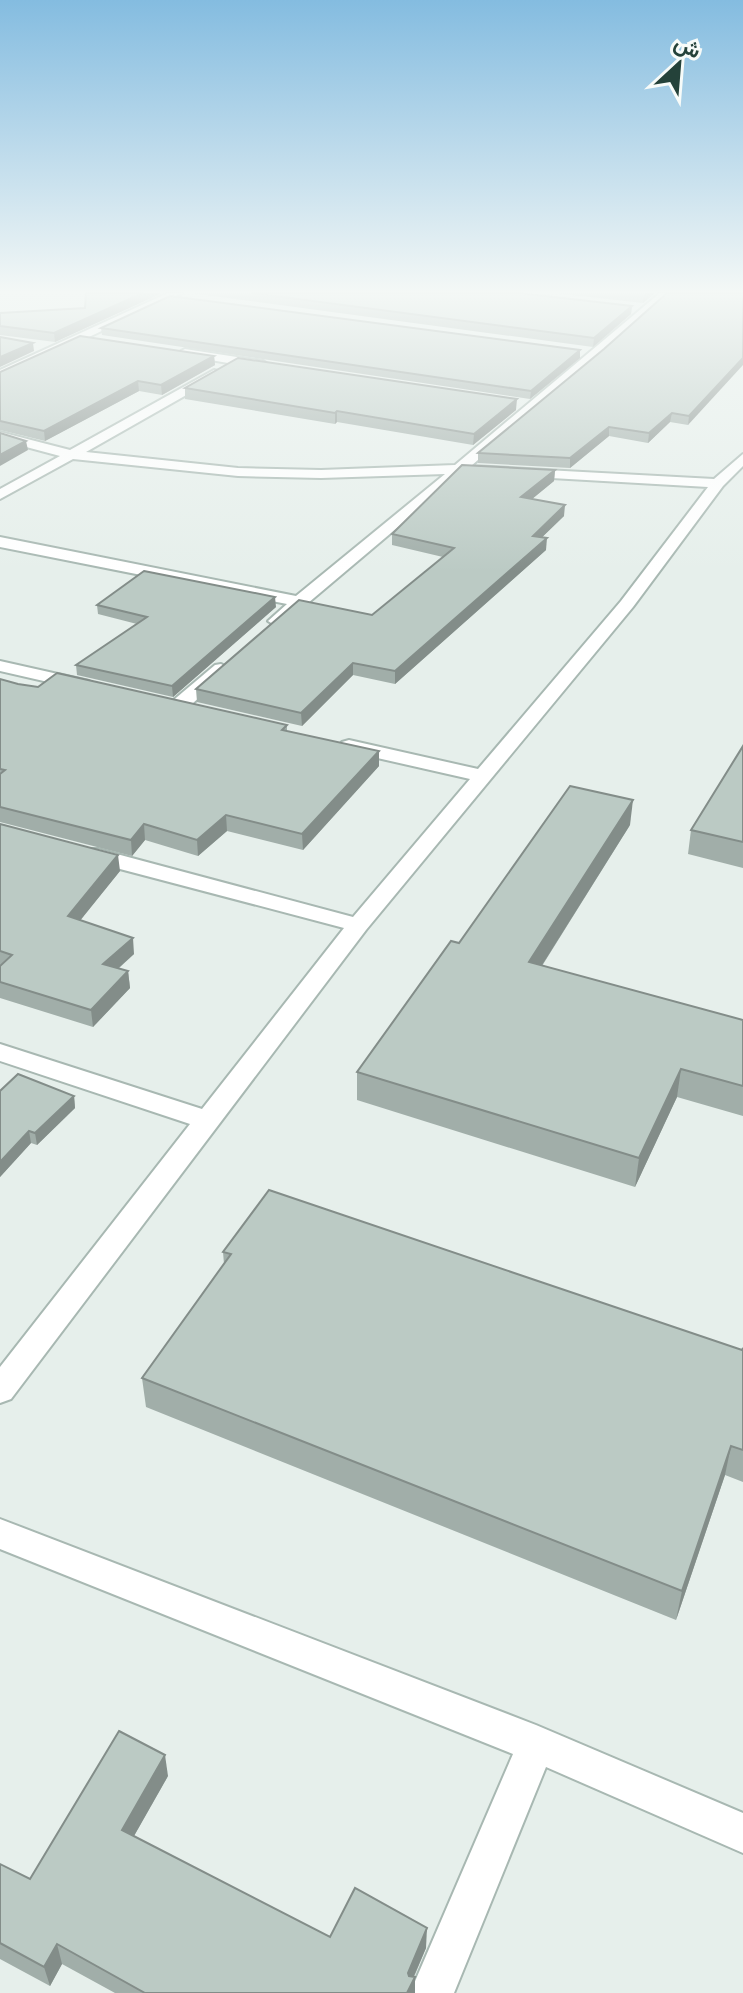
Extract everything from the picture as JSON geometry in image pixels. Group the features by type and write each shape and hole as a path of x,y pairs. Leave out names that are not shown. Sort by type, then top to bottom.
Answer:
{"street":[{"path":"0,495 193,386"},
{"path":"265,630 456,469 548,386"},
{"path":"0,436 73,455 238,472 321,474 456,469 718,483"},
{"path":"0,1390 358,925 627,604 718,483 743,458"},
{"path":"0,542 298,601"},
{"path":"208,714 170,705 232,659"},
{"path":"0,666 103,690"},
{"path":"330,741 482,776"},
{"path":"75,850 358,925"},
{"path":"0,1052 206,1120"},
{"path":"0,1534 536,1744 743,1833"},
{"path":"432,1993 536,1744"}],"building":[{"path":"0,386 129,386 44,431 0,421"},
{"path":"429,386 517,399 474,434 185,388"},
{"path":"497,386 537,386 531,391"},
{"path":"559,386 717,386 689,416 672,413 649,433 609,427 570,458 478,453"},
{"path":"0,433 26,441 0,455"},
{"path":"462,465 555,470 521,497 565,505 533,536 547,538 395,671 353,663 301,713 196,689 299,600 372,615 454,548 392,534"},
{"path":"144,571 275,597 172,686 76,665 147,617 97,605"},
{"path":"57,673 287,725 282,730 379,751 302,834 226,815 197,840 144,824 131,840 0,807 0,774 5,770 0,769 0,679 38,687"},
{"path":"743,746 743,842 691,830"},
{"path":"570,786 633,800 529,962 743,1020 743,1086 681,1069 639,1158 357,1072 451,941 459,943"},
{"path":"0,824 118,855 68,916 133,938 103,964 128,971 91,1010 0,982 0,966 12,955 0,951"},
{"path":"18,1074 74,1096 35,1133 29,1131 0,1162 0,1091"},
{"path":"269,1190 743,1348 743,1450 731,1446 682,1591 142,1378 231,1254 223,1252"},
{"path":"119,1731 165,1755 122,1830 330,1937 355,1888 427,1928 408,1973 415,1977 407,1993 145,1993 57,1944 44,1967 0,1943 0,1864 30,1879"}]}
